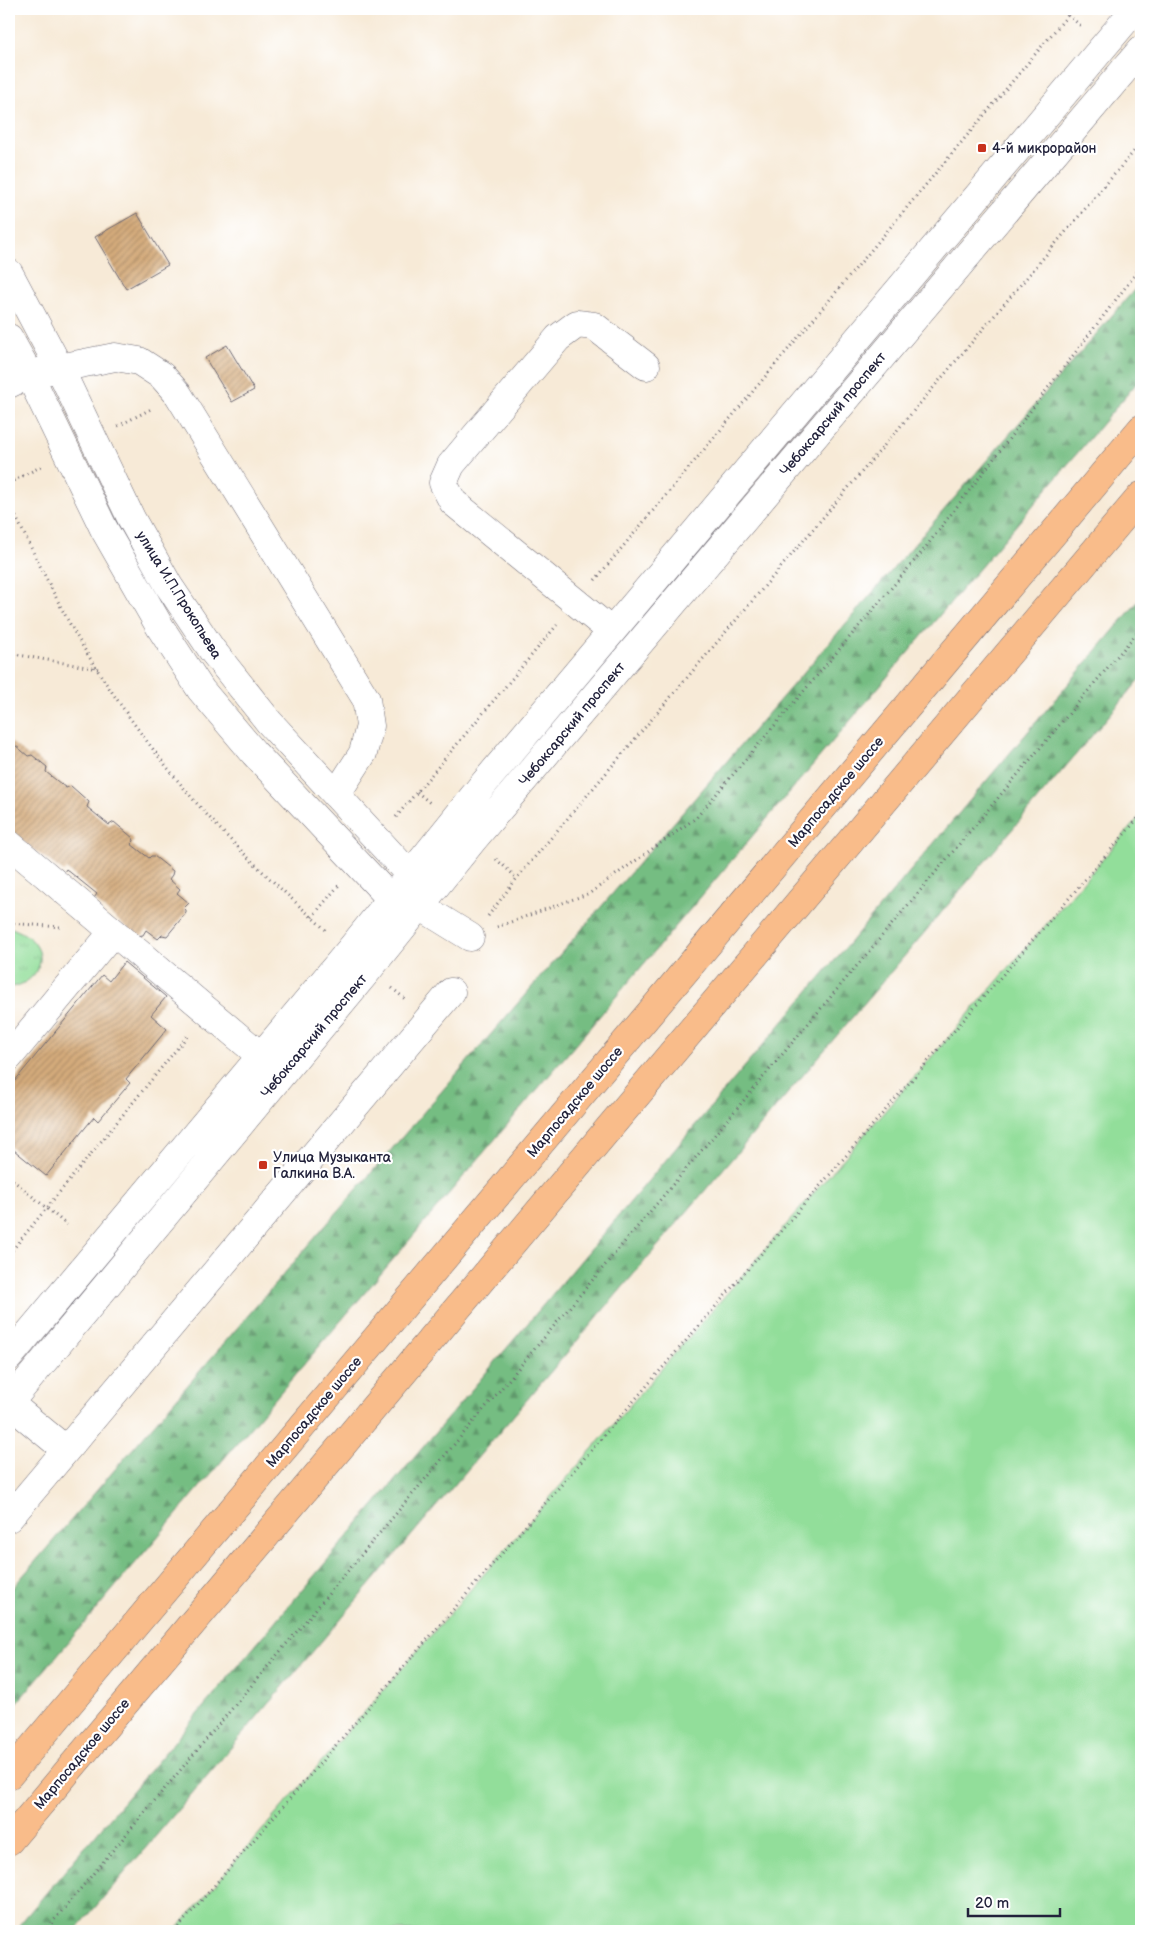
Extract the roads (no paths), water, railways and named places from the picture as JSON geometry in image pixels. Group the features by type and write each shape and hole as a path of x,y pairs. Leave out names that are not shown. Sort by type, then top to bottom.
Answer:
{"main road":[{"name":"Марпосадское шоссе","path":"9,1775 1141,429"},
{"name":"Марпосадское шоссе","path":"9,1840 1141,496"}],"street":[{"path":"420,906 410,875 611,630 1135,9"},
{"name":"Чебоксарский проспект","path":"9,1403 486,824 1141,50"},
{"name":"улица И.П.Прокопьева","path":"9,273 60,369 131,518 175,594 212,650 263,714 410,875"},
{"path":"611,630 453,502 443,483 451,464 558,338 577,324 594,326 646,366"},
{"path":"9,338 19,379 160,627 201,690 254,753 391,899 420,906 470,937"},
{"path":"19,379 114,357 139,361 162,376 178,394 366,699 370,726 364,753 336,795"},
{"path":"9,844 261,1056"},
{"name":"Чебоксарский проспект","path":"9,1357 410,875"},
{"path":"9,1057 113,932"},
{"path":"9,1518 451,992"},
{"path":"9,1403 66,1450"}],"place":[{"name":"4-й микрорайон","path":"982,148"},
{"name":"Улица Музыканта Галкина В.А.","path":"263,1165"}]}
